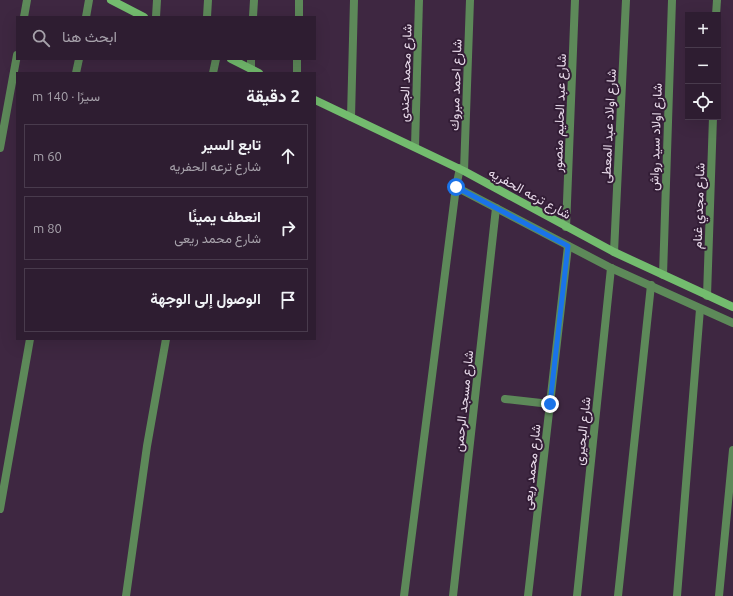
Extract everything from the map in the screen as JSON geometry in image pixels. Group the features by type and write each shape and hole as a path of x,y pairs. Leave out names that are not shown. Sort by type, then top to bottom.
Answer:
{"street":[{"path":"24,16 27,0"},
{"path":"86,16 89,0"},
{"path":"111,0 142,16"},
{"path":"156,16 157,0"},
{"path":"207,16 208,0"},
{"path":"253,16 254,0"},
{"path":"298,16 299,0"},
{"path":"351,117 354,0"},
{"name":"شارع محمد الجندى","path":"414,147 419,0"},
{"name":"شارع احمد مبروك","path":"404,596 456,187 462,170 470,0"},
{"name":"شارع عبد الحليم منصور","path":"566,227 575,0"},
{"name":"شارع اولاد عبد المعطى","path":"614,252 626,0"},
{"name":"شارع اولاد سيد رواش","path":"663,275 672,0"},
{"path":"716,12 717,0"},
{"path":"0,148 16,60"},
{"path":"76,72 78,60"},
{"path":"213,72 216,60"},
{"path":"233,60 257,72"},
{"path":"251,60 251,69"},
{"path":"297,60 297,72"},
{"name":"شارع ترعه الحفريه","path":"316,100 462,170 614,252 733,307"},
{"name":"شارع مجدي غنام","path":"707,296 713,120"},
{"path":"456,187 611,268 733,323"},
{"name":"شارع مسجد الرحمن","path":"453,596 496,208"},
{"name":"شارع محمد ريعى","path":"528,596 568,246"},
{"name":"شارع البحيرى","path":"577,596 611,268"},
{"path":"618,596 650,285"},
{"path":"677,596 700,309"},
{"path":"0,509 30,340"},
{"path":"126,596 147,446 166,340"},
{"path":"505,399 550,404"},
{"path":"719,596 733,450"}],"route":[{"path":"456,187 568,246 550,404"}]}
